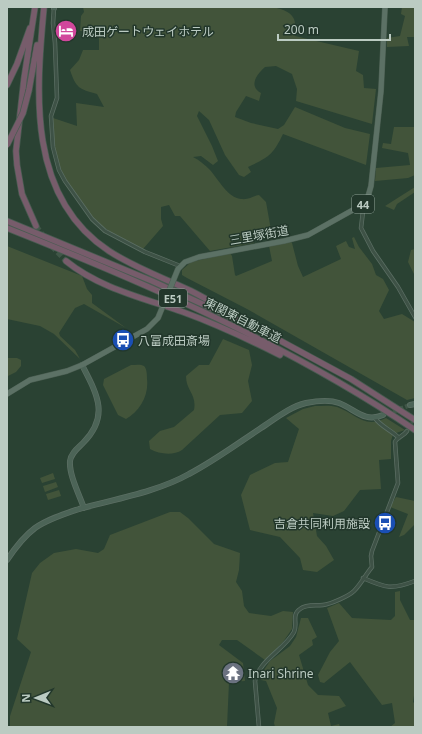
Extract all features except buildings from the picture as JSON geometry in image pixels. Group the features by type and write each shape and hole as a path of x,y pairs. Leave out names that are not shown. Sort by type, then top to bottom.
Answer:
{"highway":[{"path":"7,85 22,53 35,7"},
{"path":"35,7 24,79 16,150 22,194 36,226"},
{"path":"7,145 23,113 29,90 44,7"},
{"path":"44,7 38,87 42,138 48,165 54,182 73,218 94,240 119,257 192,292 266,333"},
{"name":"東関東自動車道","path":"7,221 159,284 266,333 351,379 415,420"},
{"name":"東関東自動車道","path":"7,228 175,298 266,343 333,380 415,430"},
{"path":"66,261 76,269 98,282 229,331 333,380"}],"main road":[{"name":"44","path":"364,203 370,192 374,158 385,7"},
{"name":"三里塚街道","path":"179,268 185,262 199,256 284,241 308,235 364,203"},
{"path":"7,394 30,380 67,371 82,365 147,329 158,318 179,268"}],"street":[{"path":"54,8 53,23 56,42 57,98 52,116 53,147 59,170 65,182 92,219 106,231 179,268"},
{"path":"364,203 361,228 373,251 398,287 415,317"},
{"path":"82,365 96,393 99,409 98,418 92,432 70,459 70,469 84,508"},
{"path":"7,560 23,539 37,527 62,514 159,487 187,476 282,414 304,404 323,400 340,404 365,417 375,418 383,415"},
{"path":"375,418 378,423 392,431 399,438"},
{"path":"259,727 255,687 256,676 259,670 295,631 295,615 298,610 309,605 324,605 336,601 353,592 372,567 372,550 397,486 398,471 395,442 407,431"},
{"path":"363,578 391,588 400,587 415,581"}],"green space":[{"path":"83,7 271,7 286,11 293,16 295,36 359,51 356,71 363,75 364,88 376,89 372,124 296,101 297,89 292,74 276,66 265,67 259,73 254,84 257,90 261,93 259,101 246,96 236,112 235,117 251,123 278,129 284,125 295,107 345,128 370,134 366,165 283,134 270,155 248,167 251,172 244,177 239,175 225,155 209,120 199,111 197,116 218,161 213,165 201,156 193,157 210,170 224,188 236,198 244,199 259,195 266,202 271,230 254,234 254,243 210,251 180,216 175,216 169,205 161,207 161,219 163,226 143,249 120,238 100,224 79,201 62,172 55,152 53,118 77,126 76,103 104,107 97,94 86,91 76,84 70,70 79,60 83,50 99,50 99,31 80,31 81,16 84,12"},
{"path":"402,7 415,7 415,37 407,37 409,46 387,47 387,38 400,36 405,16 401,14"},
{"path":"394,127 415,127 415,175 408,178 375,181 376,168 410,165 408,153 382,148 383,143 391,144"},
{"path":"415,187 415,192 397,204 394,210 385,206"},
{"path":"354,237 359,247 372,264 376,275 383,279 389,290 379,311 384,319 402,314 415,322 415,398 407,400 247,309 182,275 182,270 191,262 230,253 236,276 272,261 269,246 290,241 292,243 298,266 303,277 341,259 336,246 346,241 349,247 355,249 352,238"},
{"path":"7,246 82,276 87,289 92,295 92,303 126,328 84,304 75,308 59,333 60,336 75,350 80,359 54,334 40,326 7,319"},
{"path":"415,249 415,276 408,262 411,250"},
{"path":"223,339 249,350 252,365 248,381 252,401 242,413 220,415 178,452 166,454 150,449 149,441 160,431 174,427 194,410 194,400 186,381 186,376 199,365 209,365"},
{"path":"7,355 8,358 17,358 21,360 21,366 16,372 8,376"},
{"path":"131,365 144,366 146,369 147,391 139,407 126,419 118,415 103,385 104,379"},
{"path":"315,406 337,407 360,419 371,422 386,418 405,430 393,434 391,441 391,459 379,460 381,489 360,490 344,511 333,516 313,513 317,536 326,546 334,560 317,572 303,570 300,558 280,537 250,530 241,495 250,475 275,463 288,462 299,429 286,418 303,409"},
{"path":"53,473 55,479 42,483 40,478"},
{"path":"56,482 58,487 45,492 43,486"},
{"path":"59,490 61,496 48,500 46,494"},
{"path":"396,497 415,501 415,524 404,535 399,537 408,514 390,507"},
{"path":"170,512 180,512 214,544 240,553 239,570 236,582 242,591 244,606 249,613 271,616 283,611 293,612 292,629 283,642 265,660 237,640 222,640 219,645 243,663 245,681 229,682 227,727 10,727 10,716 31,652 17,639 32,573 40,563 54,553 76,549 98,553 104,549 110,535"},
{"path":"400,591 400,600 410,620 415,620 415,689 413,702 415,704 415,727 390,727 395,723 392,703 382,705 350,662 324,683 320,682 318,675 330,652 339,641 327,608 339,603 352,618 391,620 395,616 395,592"},
{"path":"301,618 308,618 317,637 312,640 313,645 299,655 308,685 318,695 339,696 346,706 328,713 331,726 339,724 340,727 275,727 274,723 277,708 266,681 261,680 260,676 270,661 290,646 296,637"}],"tunnel":[{"path":"36,226 47,241 66,261"},
{"path":"387,414 410,405"},
{"path":"407,431 415,417"}],"place":[{"name":"成田ゲートウェイホテル","path":"66,31"},
{"name":"八富成田斎場","path":"123,340"},
{"name":"吉倉共同利用施設","path":"385,523"},
{"name":"Inari Shrine","path":"233,673"}]}
